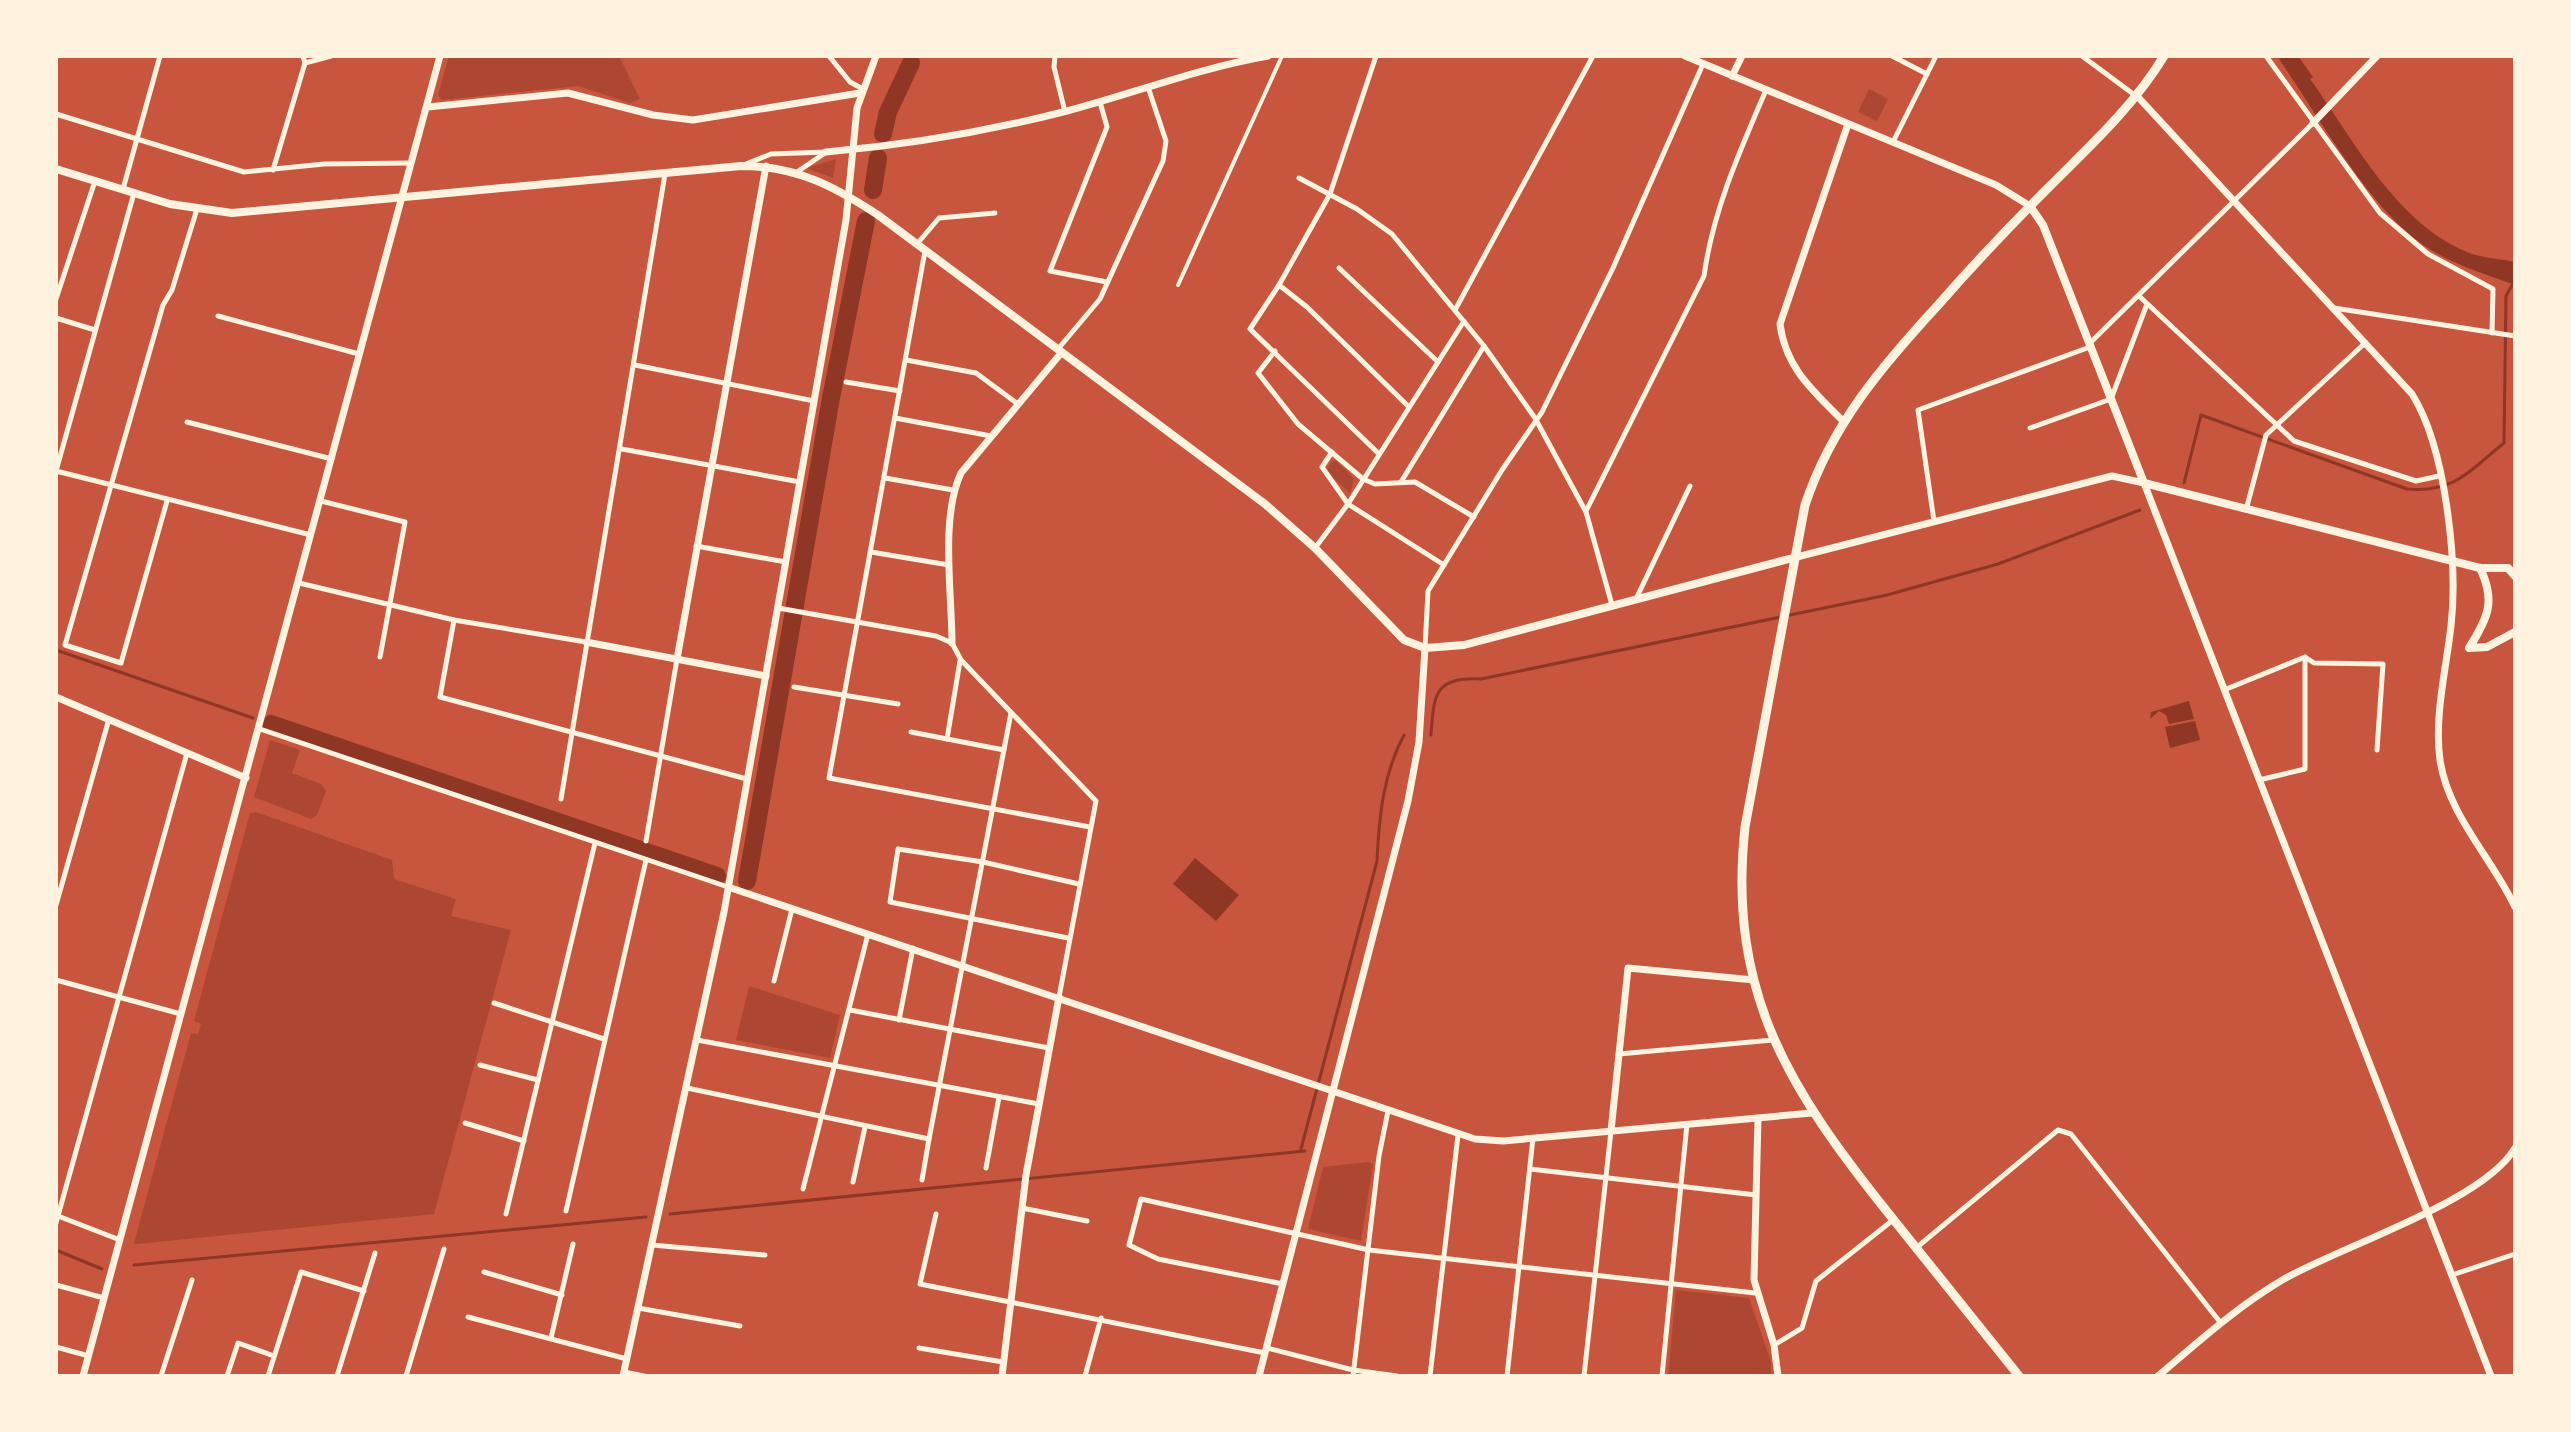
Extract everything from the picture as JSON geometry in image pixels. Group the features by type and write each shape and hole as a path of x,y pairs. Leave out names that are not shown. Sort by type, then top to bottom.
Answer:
{"highway":[{"path":"2019,1376 1893,1220 1812,1113 1773,1040 1754,980 1743,913 1742,849 1750,786 1793,558 1815,474 1842,420 1896,351 2030,206 2138,97 2164,56"}],"main road":[{"path":"56,169 197,209 268,212 741,166 766,166 797,172 849,196 917,244 1265,504 1315,548 1389,629 1404,640 1425,648 1455,647 1793,558"},
{"path":"2030,206 2043,225 2144,483 2480,568 2508,568 2515,576"},
{"path":"2480,568 2489,586 2487,620 2469,648 2487,647 2515,632"}],"street":[{"path":"122,190 160,56"},
{"path":"273,170 304,59 331,56"},
{"path":"83,1376 440,56"},
{"path":"829,56 850,82 861,90"},
{"path":"644,1376 624,1374 728,887 849,196 861,90 876,56"},
{"path":"1055,56 1054,67 1065,112"},
{"path":"741,166 771,154 852,150 970,133 1065,112 1268,56"},
{"path":"1178,285 1282,56"},
{"path":"1376,56 1330,194 1279,285 1250,329 1379,454"},
{"path":"1455,310 1593,56"},
{"path":"1685,56 2010,192 2030,206"},
{"path":"1732,76 1742,56"},
{"path":"1892,56 1927,74"},
{"path":"1893,142 1936,56"},
{"path":"2082,56 2138,97 2412,394 2423,413 2440,479 2453,561 2451,623 2439,737 2441,762 2452,800 2515,907"},
{"path":"2266,56 2380,213 2428,254 2493,289 2492,333"},
{"path":"1934,521 1918,410 2090,346 2377,56"},
{"path":"1259,1376 1415,772 1428,591 1535,418 1542,412 1561,376 1613,268 1703,64"},
{"path":"1002,1376 1026,1178 1068,938 1096,801 961,660 952,643 953,490 961,473 1100,299 1163,161 1166,141 1148,87"},
{"path":"428,107 568,93 653,115 693,120 861,90"},
{"path":"1586,512 1704,276 1709,237 1724,191 1766,90"},
{"path":"1100,102 1107,127 1050,271 1107,282"},
{"path":"56,114 244,172 324,164 412,163"},
{"path":"1842,420 1795,370 1786,354 1780,324 1848,124"},
{"path":"797,172 826,152"},
{"path":"646,841 696,546 766,166"},
{"path":"561,799 622,449 665,174"},
{"path":"1299,178 1392,234 1484,346 1535,418 1586,512 1613,606"},
{"path":"56,299 95,181"},
{"path":"134,193 56,471 312,535"},
{"path":"167,501 121,663 65,645 163,305 172,290 197,209"},
{"path":"917,244 939,218 995,213"},
{"path":"925,250 829,778 1090,827"},
{"path":"1339,268 1438,362"},
{"path":"1279,285 1409,407"},
{"path":"2139,296 2294,441 2416,481 2440,479"},
{"path":"2030,428 2111,399 2147,304"},
{"path":"2333,308 2513,336"},
{"path":"218,316 359,354"},
{"path":"56,318 95,330"},
{"path":"1315,548 1348,504 1464,321"},
{"path":"2246,510 2264,438 2365,343"},
{"path":"1401,483 1484,346"},
{"path":"1275,351 1258,373 1298,424 1363,479 1375,484 1415,482 1474,517"},
{"path":"906,360 976,373 1018,404"},
{"path":"635,365 814,401"},
{"path":"846,382 900,391"},
{"path":"895,418 991,436"},
{"path":"187,422 332,459"},
{"path":"622,449 800,482"},
{"path":"1332,452 1322,467 1348,504 1444,565"},
{"path":"1793,558 2112,476 2144,483 2491,1376"},
{"path":"885,478 953,490"},
{"path":"1636,600 1690,486"},
{"path":"321,501 405,522 380,657"},
{"path":"696,546 786,562"},
{"path":"871,552 952,565"},
{"path":"299,583 454,620 766,676"},
{"path":"778,608 936,636 952,643"},
{"path":"454,620 440,697 747,779"},
{"path":"2224,690 2305,657"},
{"path":"2305,657 2314,663 2383,664 2377,750"},
{"path":"2259,780 2305,769 2305,657"},
{"path":"947,739 961,660"},
{"path":"794,687 898,704"},
{"path":"56,697 246,778"},
{"path":"922,1180 1011,713"},
{"path":"56,905 109,719"},
{"path":"260,729 1059,997 1458,1135 1490,1141 1812,1113"},
{"path":"911,732 1004,750"},
{"path":"56,1223 187,752"},
{"path":"506,1214 595,843"},
{"path":"1068,938 890,902 898,849 983,862 1079,884"},
{"path":"566,1211 646,860"},
{"path":"774,981 793,907"},
{"path":"803,1189 868,933"},
{"path":"899,1020 913,948"},
{"path":"1584,1376 1628,968 1754,980"},
{"path":"56,980 182,1014"},
{"path":"494,1003 604,1039"},
{"path":"849,1010 1049,1048"},
{"path":"697,1040 1039,1104"},
{"path":"1619,1054 1773,1040"},
{"path":"480,1065 538,1080"},
{"path":"687,1088 821,1119 929,1139"},
{"path":"986,1168 999,1097"},
{"path":"1353,1373 1379,1156 1388,1111"},
{"path":"1758,1118 1755,1293 1774,1345 1778,1376"},
{"path":"465,1123 524,1141"},
{"path":"1662,1376 1687,1124"},
{"path":"853,1182 865,1127"},
{"path":"1916,1248 2058,1130 2071,1134 2220,1322"},
{"path":"1430,1376 1458,1135"},
{"path":"1507,1376 1533,1138"},
{"path":"2158,1376 2220,1322 2309,1266 2426,1211 2495,1174 2515,1148"},
{"path":"1530,1169 1756,1195"},
{"path":"1283,1284 1158,1259 1129,1245 1141,1199 1297,1231 1369,1250 1755,1293"},
{"path":"1022,1208 1087,1221"},
{"path":"936,1214 920,1284 1266,1351 1353,1373 1397,1376"},
{"path":"58,1216 120,1240"},
{"path":"1774,1345 1802,1328 1816,1281 1893,1220"},
{"path":"551,1338 573,1244"},
{"path":"652,1245 765,1255"},
{"path":"406,1376 444,1249"},
{"path":"337,1376 375,1253"},
{"path":"2451,1275 2515,1254"},
{"path":"268,1376 301,1272 364,1291"},
{"path":"484,1272 562,1295"},
{"path":"161,1376 192,1280"},
{"path":"56,1285 104,1298"},
{"path":"638,1308 740,1326"},
{"path":"468,1317 627,1359"},
{"path":"1085,1376 1101,1318"},
{"path":"227,1376 238,1343 274,1356"},
{"path":"56,1347 89,1356"},
{"path":"919,1348 1003,1362"}],"shaded area":[{"path":"449,56 619,56 640,99 630,103 578,86 442,100 438,95"},
{"path":"2277,56 2298,56 2361,154 2399,202 2445,241 2482,257 2515,262 2515,285 2442,256 2399,225 2361,180"},
{"path":"1869,89 1888,99 1877,121 1858,112"},
{"path":"836,159 833,178 807,168"},
{"path":"1332,461 1337,461 1354,479 1350,493 1326,471"},
{"path":"2189,701 2194,719 2169,724 2166,715 2159,711 2150,719 2151,712"},
{"path":"2195,721 2200,740 2170,748 2165,727"},
{"path":"270,740 300,750 292,773 321,784 326,791 317,815 311,819 254,797"},
{"path":"256,812 392,860 394,879 456,899 451,916 511,930 434,1214 137,1244 134,1243 191,1033 198,1034 201,1024 194,1021 250,813"},
{"path":"1195,858 1239,895 1216,921 1173,884"},
{"path":"749,986 840,1015 830,1058 736,1040"},
{"path":"1373,1164 1361,1241 1308,1229 1323,1167"},
{"path":"1676,1290 1749,1298 1771,1362 1771,1376 1668,1376"}],"waterway":[{"path":"883,134 888,112 911,63"},
{"path":"873,190 878,158"},
{"path":"747,881 831,398 866,221"},
{"path":"2184,483 2201,415 2407,489 2437,487 2460,478 2504,443 2506,296 2515,280"},
{"path":"1431,735 1436,699 1445,685 1454,681 1481,679 1887,595 1998,564 2140,510"},
{"path":"56,650 253,718"},
{"path":"271,724 717,876"},
{"path":"1301,1149 1377,861 1387,781 1404,735"},
{"path":"670,1214 1305,1151"},
{"path":"134,1265 646,1217"},
{"path":"56,1250 102,1269"}]}
